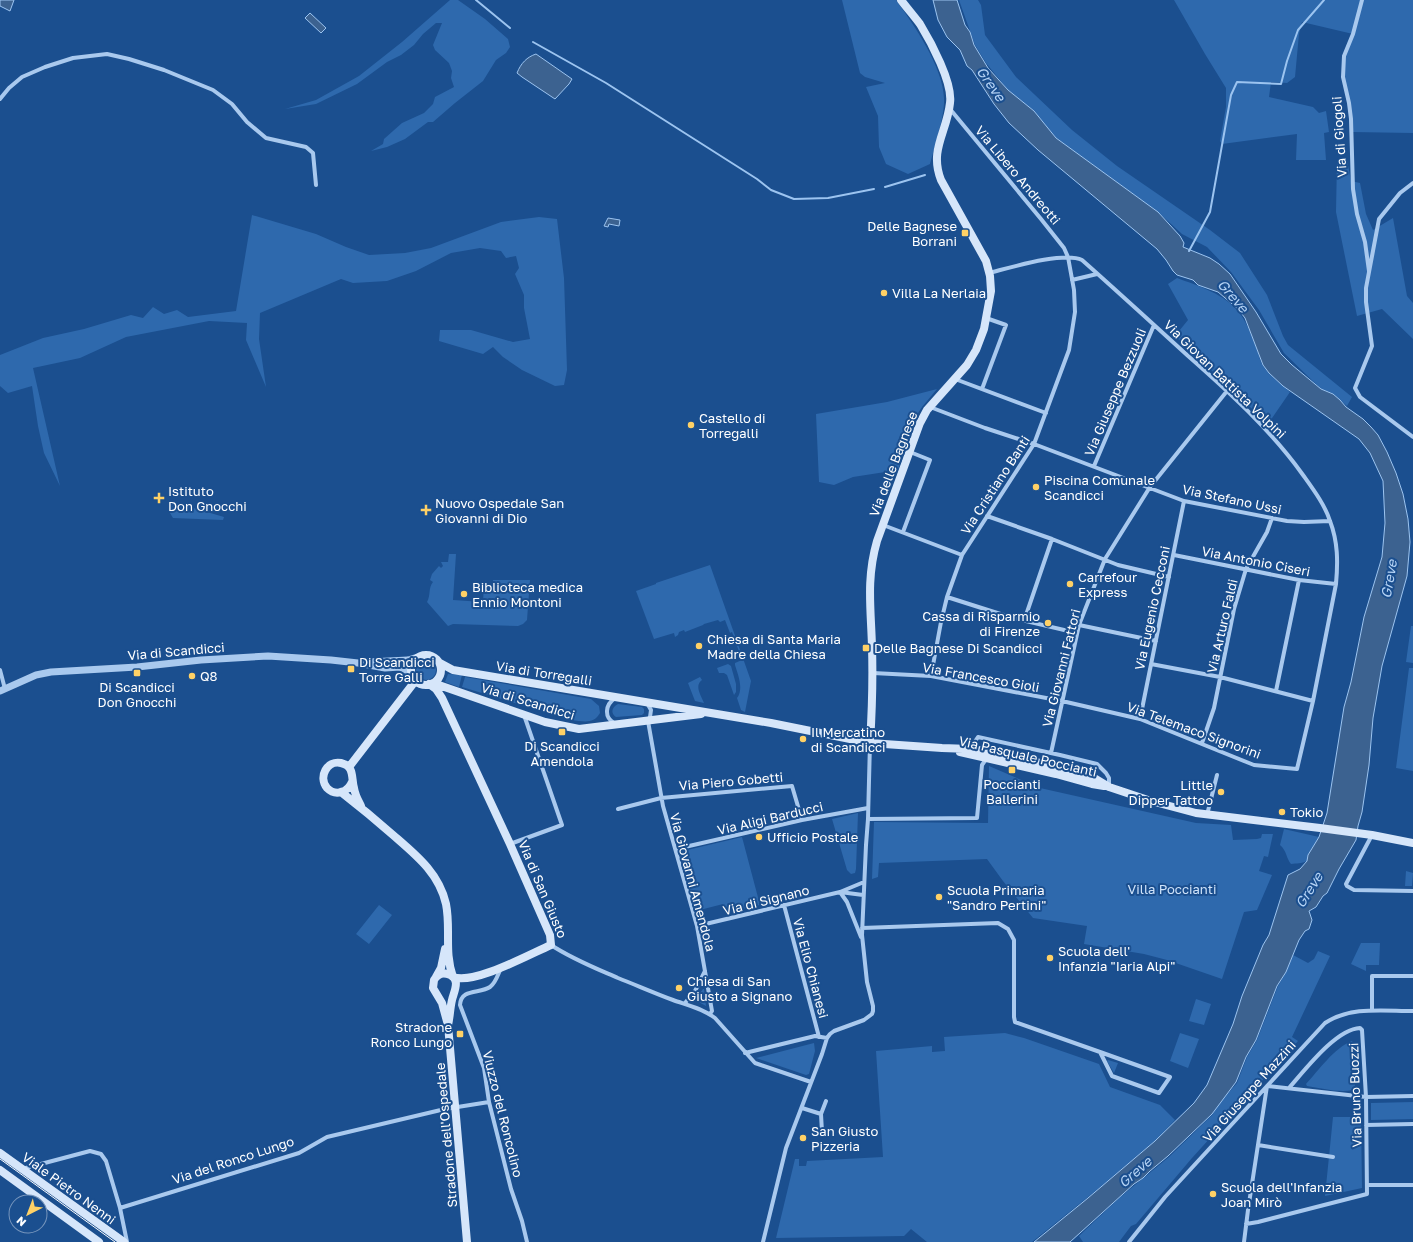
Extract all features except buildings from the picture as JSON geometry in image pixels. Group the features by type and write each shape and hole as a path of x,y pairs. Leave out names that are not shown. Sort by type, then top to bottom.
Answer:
{"main road":[{"name":"Via delle Bagnese","path":"870,743 873,673 869,581 873,556 920,423 930,407 967,365 976,350 984,329 991,291 986,261 941,180 937,168 938,151 949,108 950,94 936,56 919,23 901,0"},
{"name":"Via di Scandicci","path":"418,657 425,655 431,656 436,658 440,663"},
{"path":"348,767 415,679 411,673 414,661 418,657"},
{"path":"431,684 440,674 440,663"},
{"name":"Via di Torregalli","path":"440,663 452,670 799,728 870,743"},
{"name":"Via di Scandicci","path":"415,679 421,684 431,684 545,722 579,729 648,721"},
{"name":"Via di San Giusto","path":"431,684 442,698 510,844 550,935 552,945"},
{"name":"Via di Torregalli","path":"648,721 711,713"},
{"name":"Via Pasquale Poccianti","path":"870,743 970,749 1011,760"},
{"name":"Via Pasquale Poccianti","path":"942,748 987,758 1057,767 1094,778 1109,787 1165,806 1207,815 1368,835 1413,844"},
{"path":"342,763 348,767 353,775 352,782 347,790 333,792 328,789 324,782 324,773 328,766 342,763"},
{"path":"352,782 356,796 362,808"},
{"path":"341,792 362,808 421,859 436,878 446,906 448,924 447,943 442,964 432,985 436,994 445,998 450,996 477,976"},
{"path":"447,943 450,966 456,983 454,992"},
{"path":"436,977 444,973 461,979 477,976 552,945"},
{"name":"Stradone dell'Ospedale","path":"448,1025 454,992"},
{"name":"Stradone dell'Ospedale","path":"436,994 442,1003 448,1025 467,1242"},
{"name":"Viale Pietro Nenni","path":"0,1153 124,1242"},
{"name":"Viale Pietro Nenni","path":"0,1170 99,1242"}],"street":[{"name":"Via di Giogoli","path":"1362,0 1353,34 1344,56 1343,77 1351,119 1353,189 1357,214 1365,242 1369,273"},
{"path":"0,99 9,88 22,77 59,62 73,58 107,54 129,59 164,70 213,90 232,104 247,122 266,138 306,147 313,153 316,185"},
{"name":"Via Libero Andreotti","path":"949,108 1060,243 1068,257"},
{"path":"1413,183 1400,193 1379,219 1366,288 1366,302 1372,346 1356,384 1356,391 1360,397 1413,437"},
{"path":"989,273 1036,261 1068,257"},
{"name":"Via Giovan Battista Volpini","path":"1068,257 1075,257 1082,260 1227,391 1276,440 1312,488 1330,522 1338,559 1336,584 1313,701 1297,769"},
{"name":"Via Cristiano Banti","path":"931,676 947,597 962,554 1034,444 1070,346 1075,312 1074,290 1068,257"},
{"path":"1072,280 1097,274"},
{"path":"982,389 1006,325 986,318"},
{"name":"Via Giuseppe Bezzuoli","path":"1094,466 1154,325"},
{"path":"954,379 1046,413"},
{"name":"Via Giovanni Fattori","path":"1051,753 1077,632 1104,559 1150,487 1227,391"},
{"name":"Via Stefano Ussi","path":"930,407 1094,466 1184,501 1272,518 1304,522 1330,522"},
{"path":"903,532 930,460 910,452"},
{"name":"Via Eugenio Cecconi","path":"1140,719 1184,501"},
{"path":"987,516 1136,570 1169,577"},
{"name":"Via Arturo Faldi","path":"1202,743 1214,708 1234,609 1246,570 1267,532 1272,518"},
{"path":"883,525 962,554"},
{"path":"1024,621 1052,539"},
{"name":"Via Antonio Ciseri","path":"1174,555 1299,580 1336,584"},
{"path":"1276,691 1299,580"},
{"path":"947,597 1024,621 1077,632"},
{"path":"1079,625 1156,641"},
{"name":"Via di Scandicci","path":"2,690 36,675 51,672 136,667 201,660 268,656 358,663 384,668 400,667 410,672 415,679"},
{"name":"Via di Scandicci","path":"358,663 408,660 418,657"},
{"path":"1151,664 1220,677 1313,701"},
{"path":"0,670 2,690"},
{"name":"Via Francesco Gioli","path":"873,673 931,676 1062,701"},
{"path":"617,697 611,701 607,710 611,721 617,724"},
{"name":"Via Telemaco Signorini","path":"1062,701 1140,719 1254,764 1297,769"},
{"path":"646,702 650,706 651,710 648,721"},
{"path":"510,844 562,825 524,715"},
{"name":"Via Giovanni Amendola","path":"648,721 661,798 697,926 712,1011 710,1014"},
{"path":"970,749 978,737 1051,753 1099,766 1108,776 1109,787"},
{"path":"763,1242 786,1148 802,1108 826,1038 834,1031 864,1020 872,1014 873,1011 867,982 862,941 870,743"},
{"path":"1011,760 1013,745"},
{"path":"868,819 977,818 982,765 987,758"},
{"path":"1207,815 1217,775"},
{"name":"Via Piero Gobetti","path":"661,798 792,786 802,820"},
{"name":"Via Giovanni Amendola","path":"618,809 661,798"},
{"name":"Via Aligi Barducci","path":"676,849 802,820 868,808"},
{"path":"1368,835 1346,884 1347,886 1354,890 1413,890"},
{"path":"840,892 864,882"},
{"path":"840,892 863,895"},
{"path":"840,892 847,902 862,941"},
{"name":"Via di Signano","path":"697,926 840,892"},
{"name":"Via Elio Chianesi","path":"784,905 819,1037"},
{"path":"862,928 998,924 1008,930 1014,940 1015,1022 1100,1052 1170,1077 1159,1093 1112,1076 1100,1052"},
{"name":"Via di San Giusto","path":"552,945 583,963 710,1014 755,1063 760,1066 811,1082"},
{"name":"Viuzzo del Roncolino","path":"501,967 492,985 485,989 468,993 460,1002 463,1014 484,1068 488,1102 527,1242"},
{"name":"Via Giovanni Amendola","path":"685,1003 695,992 705,971"},
{"path":"1372,1010 1372,976 1413,976"},
{"name":"Via Giuseppe Mazzini","path":"1129,1242 1165,1197 1325,1023 1332,1018 1357,1011 1413,1011"},
{"name":"Via Bruno Buozzi","path":"1289,1088 1333,1040 1349,1030 1360,1028 1362,1031 1366,1097 1367,1185"},
{"path":"745,1053 815,1036 826,1038"},
{"path":"1244,1242 1267,1086 1366,1097 1413,1096"},
{"path":"822,1132 821,1114 826,1101"},
{"name":"Via del Ronco Lungo","path":"120,1208 299,1153 327,1137 455,1107 488,1102"},
{"path":"802,1108 821,1114"},
{"path":"1366,1125 1413,1124"},
{"path":"1258,1145 1333,1157"},
{"path":"22,1169 84,1152 90,1151 100,1154 106,1161 120,1208 127,1242"},
{"path":"1246,1224 1367,1194 1367,1185 1413,1185"}],"green space":[{"path":"450,0 458,0 485,19 508,39 510,47 506,53 496,60 483,81 433,122 428,122 405,139 387,147 371,151 383,144 384,139 402,123 424,113 433,104 435,97 454,87 451,78 452,71 449,63 435,50 433,45 442,23 436,23 423,34 414,45 401,55 387,62 357,84 316,104 285,109 316,100 359,76 402,42"},
{"path":"842,0 896,0 919,34 933,60 939,73 944,105 937,140 930,164 908,174 886,164 879,147 878,116 866,87 885,83 865,77 860,73"},
{"path":"959,0 978,0 981,5 985,35 1016,77 1072,130 1117,166 1210,230 1240,253 1267,295 1288,345 1352,397 1347,406 1332,393 1321,389 1284,353 1259,310 1231,272 1207,247 1182,234 1158,212 1056,138 1034,111 1008,90 986,63 975,45"},
{"path":"1174,0 1413,0 1413,133 1352,132 1344,85 1343,66 1345,51 1353,34 1302,22 1299,34 1295,77 1287,83 1271,82 1269,97 1313,107 1319,113 1326,111 1329,132 1324,133 1326,160 1296,160 1297,134 1222,144 1220,141 1226,107 1226,88"},
{"path":"1337,160 1347,160 1351,181 1360,183 1366,214 1373,230 1393,218 1407,296 1413,303 1413,339 1382,309 1357,316 1336,212"},
{"path":"252,215 316,234 369,255 405,253 431,248 501,222 539,217 557,219 564,278 567,370 564,385 555,386 522,370 503,357 493,347 483,354 439,341 440,330 471,330 513,342 530,339 524,308 524,295 515,274 519,268 516,256 506,258 501,251 480,248 451,253 416,271 387,281 353,283 341,279 260,313 259,339 266,387 246,340 247,323 209,321 126,337 80,358 33,368 60,486 44,453 32,386 8,393 0,386 0,355 43,338 84,329 131,315 143,318 153,307 164,314 177,310 188,317 236,311"},
{"path":"1177,278 1216,294 1230,303 1240,313 1251,335 1263,366 1290,392 1268,424 1175,336 1188,320 1168,284"},
{"path":"937,389 914,419 898,470 853,477 834,485 819,482 816,414 887,402"},
{"path":"171,506 190,507 224,517 223,520 173,518 170,513 172,512"},
{"path":"449,554 456,554 453,600 483,602 484,584 493,584 493,580 530,580 527,620 518,626 453,624 448,626 427,602 433,582 430,580 432,574 439,566 441,568 443,566 441,562 448,562"},
{"path":"710,565 751,681 745,712 741,710 737,698 740,686 735,665 735,663 742,660 732,632 730,633 725,620 720,622 718,620 704,624 685,632 684,630 679,632 675,637 674,633 654,639 636,591"},
{"path":"1411,626 1413,626 1413,663 1406,662"},
{"path":"426,660 433,663 436,670 433,677 426,680 419,677 416,670 419,663"},
{"path":"728,664 731,666 736,684 736,692 734,695 727,675 724,673 719,673 717,668"},
{"path":"1409,668 1413,668 1413,771 1396,768"},
{"path":"448,674 462,675 459,687 445,682"},
{"path":"465,677 591,699 599,706 600,713 591,721 571,720 462,687"},
{"path":"700,677 702,680 698,688 704,703 695,701 688,683"},
{"path":"618,704 642,707 644,709 644,713 642,715 616,717 612,710"},
{"name":"Villa Poccianti","path":"989,766 1040,788 1196,823 1231,825 1233,840 1257,839 1261,838 1262,834 1273,834 1268,857 1264,856 1259,871 1272,875 1257,910 1244,912 1222,979 1167,960 1144,954 1084,944 1087,926 1033,918 987,859 879,863 878,877 872,879 874,822 988,823"},
{"path":"858,813 856,869 855,873 851,874 847,870 832,819"},
{"path":"1284,829 1319,837 1308,855 1307,861 1291,864 1280,845"},
{"path":"742,837 760,905 725,913 723,904 696,911 679,852"},
{"path":"1406,871 1413,873 1412,886 1405,886"},
{"path":"379,905 392,915 369,944 356,934"},
{"path":"1361,943 1380,943 1379,965 1366,965 1366,971 1351,964"},
{"path":"1318,951 1330,956 1292,1037 1298,1041 1192,1158 1136,1224 1131,1226 1119,1242 1083,1242 1079,1236 1119,1198 1169,1157 1212,1115 1217,1106 1237,1083 1247,1057 1257,1040 1278,986 1293,955 1308,963 1314,959"},
{"path":"704,989 706,1006 695,1000"},
{"path":"1196,999 1211,1004 1204,1025 1189,1021"},
{"path":"1005,1033 1024,1038 1099,1064 1110,1087 1160,1105 1175,1120 1157,1139 1032,1242 927,1242 911,1229 904,1236 776,1238 795,1159 799,1159 799,1166 806,1166 807,1161 883,1157 876,1051 932,1046 932,1052 945,1051 944,1037"},
{"path":"1180,1033 1199,1039 1188,1068 1170,1061"},
{"path":"1352,1041 1355,1086 1353,1090 1336,1091 1307,1086 1306,1084 1333,1054 1345,1044"},
{"path":"814,1043 815,1051 809,1074 806,1075 756,1058"},
{"path":"1107,1061 1118,1063 1114,1073"},
{"path":"1413,1102 1413,1119 1371,1120 1371,1103"},
{"path":"1333,1117 1361,1117 1362,1188 1325,1196"}],"water":[{"path":"0,0 14,0 10,11 0,6"},
{"name":"Greve","path":"933,0 957,0 965,25 970,32 974,45 988,68 1008,90 1034,111 1056,138 1158,212 1180,236 1184,243 1183,247 1210,258 1230,274 1256,312 1281,354 1321,389 1333,394 1346,407 1363,419 1371,427 1378,435 1396,473 1403,494 1408,519 1410,542 1407,576 1382,666 1373,718 1369,765 1362,812 1356,840 1327,893 1323,896 1316,907 1309,911 1312,920 1309,929 1305,931 1299,940 1286,972 1277,986 1256,1040 1246,1057 1236,1082 1212,1114 1168,1156 1134,1184 1070,1242 1034,1242 1155,1141 1194,1103 1207,1085 1233,1024 1242,996 1263,945 1269,935 1288,875 1300,869 1307,861 1308,855 1319,837 1327,813 1344,707 1351,682 1364,617 1382,557 1385,523 1383,481 1370,453 1359,439 1283,386 1269,373 1263,365 1245,318 1238,309 1218,292 1198,285 1193,280 1177,275 1157,249 1038,150 1009,123 994,104 972,70 967,66 960,50 947,37 938,20"},
{"path":"310,13 326,28 321,33 305,18"},
{"path":"536,54 572,79 555,99 517,73 520,66 525,61"},
{"path":"608,218 620,220 619,226 609,224 608,227 604,226"}],"waterway":[{"path":"476,0 510,28"},
{"path":"1189,251 1210,212 1231,95 1237,82 1281,84 1298,30 1324,0"},
{"path":"533,42 606,83 757,179 771,190 794,199 828,198 874,189"},
{"path":"885,187 925,175"}],"tram line":[{"path":"0,1159 115,1242"}],"place":[{"name":"Delle Bagnese Borrani","path":"965,233"},
{"name":"Villa La Nerlaia","path":"884,293"},
{"name":"Castello di Torregalli","path":"691,425"},
{"name":"Piscina Comunale Scandicci","path":"1036,487"},
{"name":"Istituto Don Gnocchi","path":"159,498"},
{"name":"Nuovo Ospedale San Giovanni di Dio","path":"426,510"},
{"name":"Carrefour Express","path":"1070,584"},
{"name":"Biblioteca medica Ennio Montoni","path":"464,594"},
{"name":"Cassa di Risparmio di Firenze","path":"1048,623"},
{"name":"Chiesa di Santa Maria Madre della Chiesa","path":"699,646"},
{"name":"Delle Bagnese Di Scandicci","path":"866,648"},
{"name":"Di Scandicci Torre Galli","path":"351,669"},
{"name":"Di Scandicci Don Gnocchi","path":"137,673"},
{"name":"Q8","path":"192,676"},
{"name":"Di Scandicci Amendola","path":"562,732"},
{"name":"Il Mercatino di Scandicci","path":"803,739"},
{"name":"Poccianti Ballerini","path":"1012,770"},
{"name":"Little Dipper Tattoo","path":"1221,792"},
{"name":"Tokio","path":"1282,812"},
{"name":"Ufficio Postale","path":"759,837"},
{"name":"Scuola Primaria \"Sandro Pertini\"","path":"939,897"},
{"name":"Scuola dell' Infanzia \"Iaria Alpi\"","path":"1050,958"},
{"name":"Chiesa di San Giusto a Signano","path":"679,988"},
{"name":"Stradone Ronco Lungo","path":"460,1034"},
{"name":"San Giusto Pizzeria","path":"803,1138"},
{"name":"Scuola dell'Infanzia Joan Mirò","path":"1213,1194"}]}
